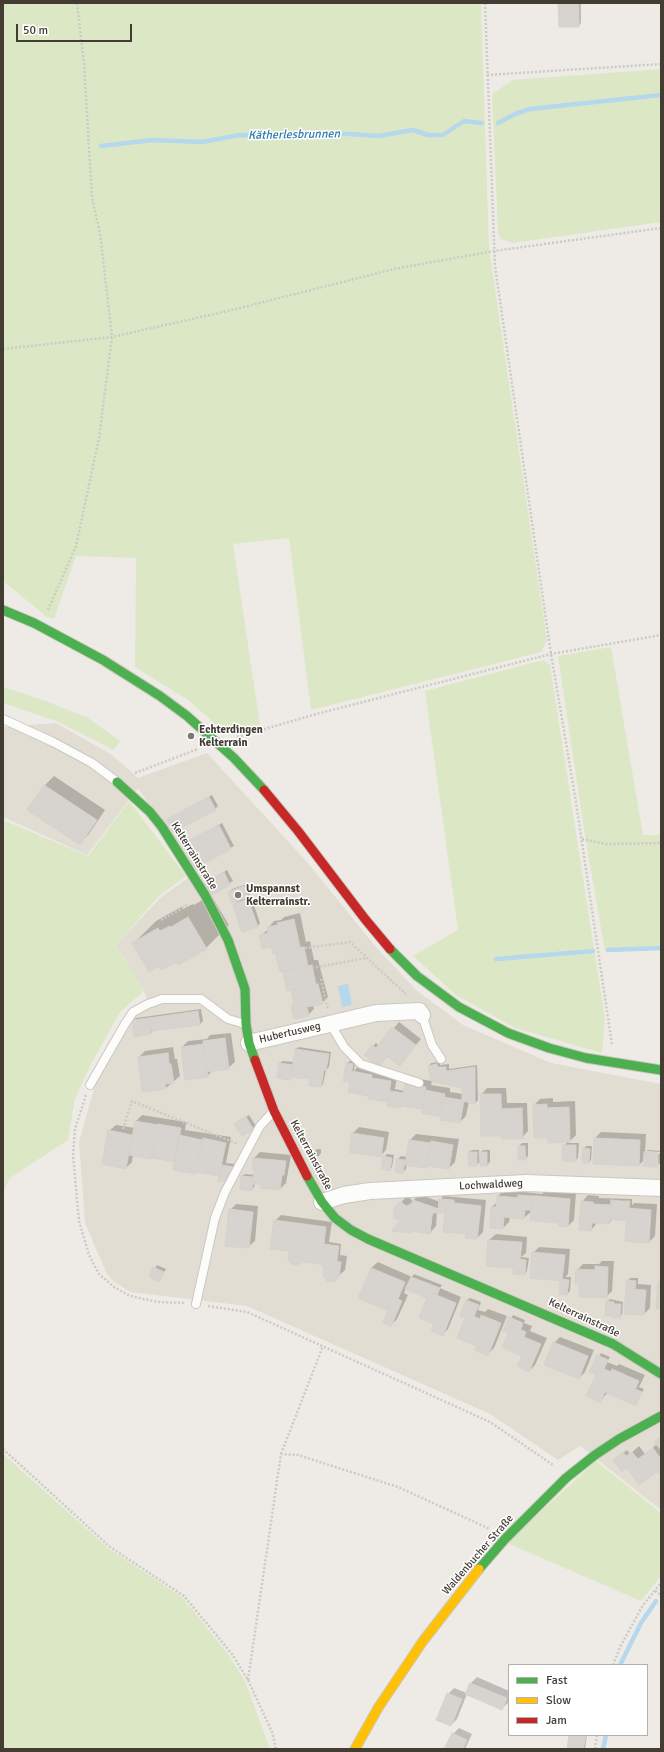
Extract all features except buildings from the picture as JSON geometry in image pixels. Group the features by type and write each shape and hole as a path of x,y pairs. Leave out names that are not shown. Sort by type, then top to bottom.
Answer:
{"street":[{"path":"3,610 40,626 87,651 141,683 186,716 217,743 234,758 266,793 386,944 405,964 432,988 458,1007 508,1033 555,1050 586,1058 661,1070"},
{"name":"Kelterrainstraße","path":"117,782 150,812 162,827 208,902 228,940 245,989 246,1024 249,1043 274,1111 310,1182 322,1202 335,1218 351,1230 368,1239 613,1344 661,1374"},
{"name":"Hubertusweg","path":"249,1043 376,1013 420,1013"},
{"name":"Lochwaldweg","path":"322,1202 344,1195 370,1191 518,1184 661,1188"},
{"name":"Waldenbucher Straße","path":"355,1749 378,1708 423,1641 471,1579 505,1539 566,1478 618,1439 661,1416"}],"lane":[{"path":"3,719 53,742 92,763 117,782"},
{"path":"90,1085 133,1012 148,1004 162,999 201,999 228,1019 246,1024"},
{"path":"420,1013 432,1044 441,1060"},
{"name":"Hubertusweg","path":"330,1023 344,1047 361,1064 419,1083"},
{"path":"196,1304 215,1218 225,1192 260,1126 274,1111"}],"path":[{"path":"40,626 76,546 99,438 112,337 100,233 92,198 84,64 77,3"},
{"path":"485,3 494,251 551,654 582,839 613,1063"},
{"path":"487,75 661,64"},
{"path":"3,349 112,337 232,310 394,269 494,251 661,228"},
{"path":"117,782 149,767 217,743 320,713 551,654 661,635"},
{"path":"582,839 606,844 661,843"},
{"path":"161,920 186,906"},
{"path":"305,948 350,942 409,998 420,1013"},
{"path":"312,968 367,958"},
{"path":"322,979 330,1023"},
{"path":"90,1085 75,1129 73,1155 79,1221 90,1255 99,1274 114,1287 130,1296 158,1302 196,1304 247,1312 490,1422 548,1461 566,1478"},
{"path":"123,1129 132,1101 248,1148"},
{"path":"248,1680 281,1454 323,1346"},
{"path":"3,1449 110,1547 184,1596 232,1654 248,1680 272,1732 276,1749"},
{"path":"281,1454 298,1454 398,1487 485,1526 505,1539"},
{"path":"613,1664 620,1647 643,1605 661,1584"},
{"path":"655,1591 661,1595"},
{"path":"595,1749 597,1736"}],"shaded area":[{"path":"56,723 112,755 138,778 207,753 307,862 376,947 416,990 463,1025 551,1063 661,1084 661,1510 580,1446 558,1460 490,1414 247,1306 130,1292 112,1280 106,1272 85,1223 79,1142 95,1085 131,1018 150,1007 144,991 116,945 160,898 195,873 138,788 87,855 3,817 3,727"}],"green space":[{"path":"3,3 481,3 489,248 547,640 541,652 311,710 289,538 233,544 260,725 228,735 188,700 135,667 136,558 76,556 54,619 47,617 3,581"},
{"path":"661,69 661,222 513,243 501,239 498,233 492,94 513,80"},
{"path":"611,647 643,835 661,835 661,947 605,951 585,836 558,656"},
{"path":"543,660 550,665 605,1019 602,1053 515,1028 456,995 413,956 458,930 425,691"},
{"path":"3,687 43,700 88,718 120,741 114,750 59,722 3,703"},
{"path":"129,801 186,876 159,896 116,945 144,991 121,1011 91,1064 75,1099 68,1140 10,1178 3,1192 3,820 88,856"},
{"path":"3,1454 109,1549 182,1597 228,1654 245,1681 270,1749 3,1749"},
{"path":"596,1461 661,1513 661,1576 641,1601 507,1543"}],"water":[{"path":"348,984 352,1005 342,1007 338,986"}],"waterway":[{"name":"Kätherlesbrunnen","path":"498,123 515,114 530,109 661,95"},
{"name":"Kätherlesbrunnen","path":"101,146 153,140 202,142 240,135 291,137 333,133 379,136 413,130 428,135 443,135 464,121 482,123"},
{"path":"608,950 661,948"},
{"path":"496,959 593,951"},
{"path":"620,1664 641,1623 656,1601"},
{"path":"603,1749 606,1736"}],"traffic: fast":[{"path":"3,610 34,623 103,660 160,696 187,716 234,758 264,790"},
{"path":"117,782 150,812 162,827 205,895 228,940 245,989 246,1024 249,1043 255,1060"},
{"path":"390,949 417,976 459,1007 508,1033 549,1048 586,1058 661,1070"},
{"path":"307,1176 322,1202 335,1218 351,1230 368,1239 613,1344 661,1374"},
{"path":"479,1569 505,1539 566,1478 595,1455 619,1439 661,1416"}],"traffic: slow":[{"path":"355,1749 378,1708 423,1641 479,1569"}],"traffic: jam":[{"path":"264,790 390,949"},
{"path":"255,1060 274,1111 307,1176"}],"place":[{"name":"Echterdingen Kelterrain","path":"191,736"},
{"name":"Umspannst Kelterrainstr.","path":"238,895"}]}
